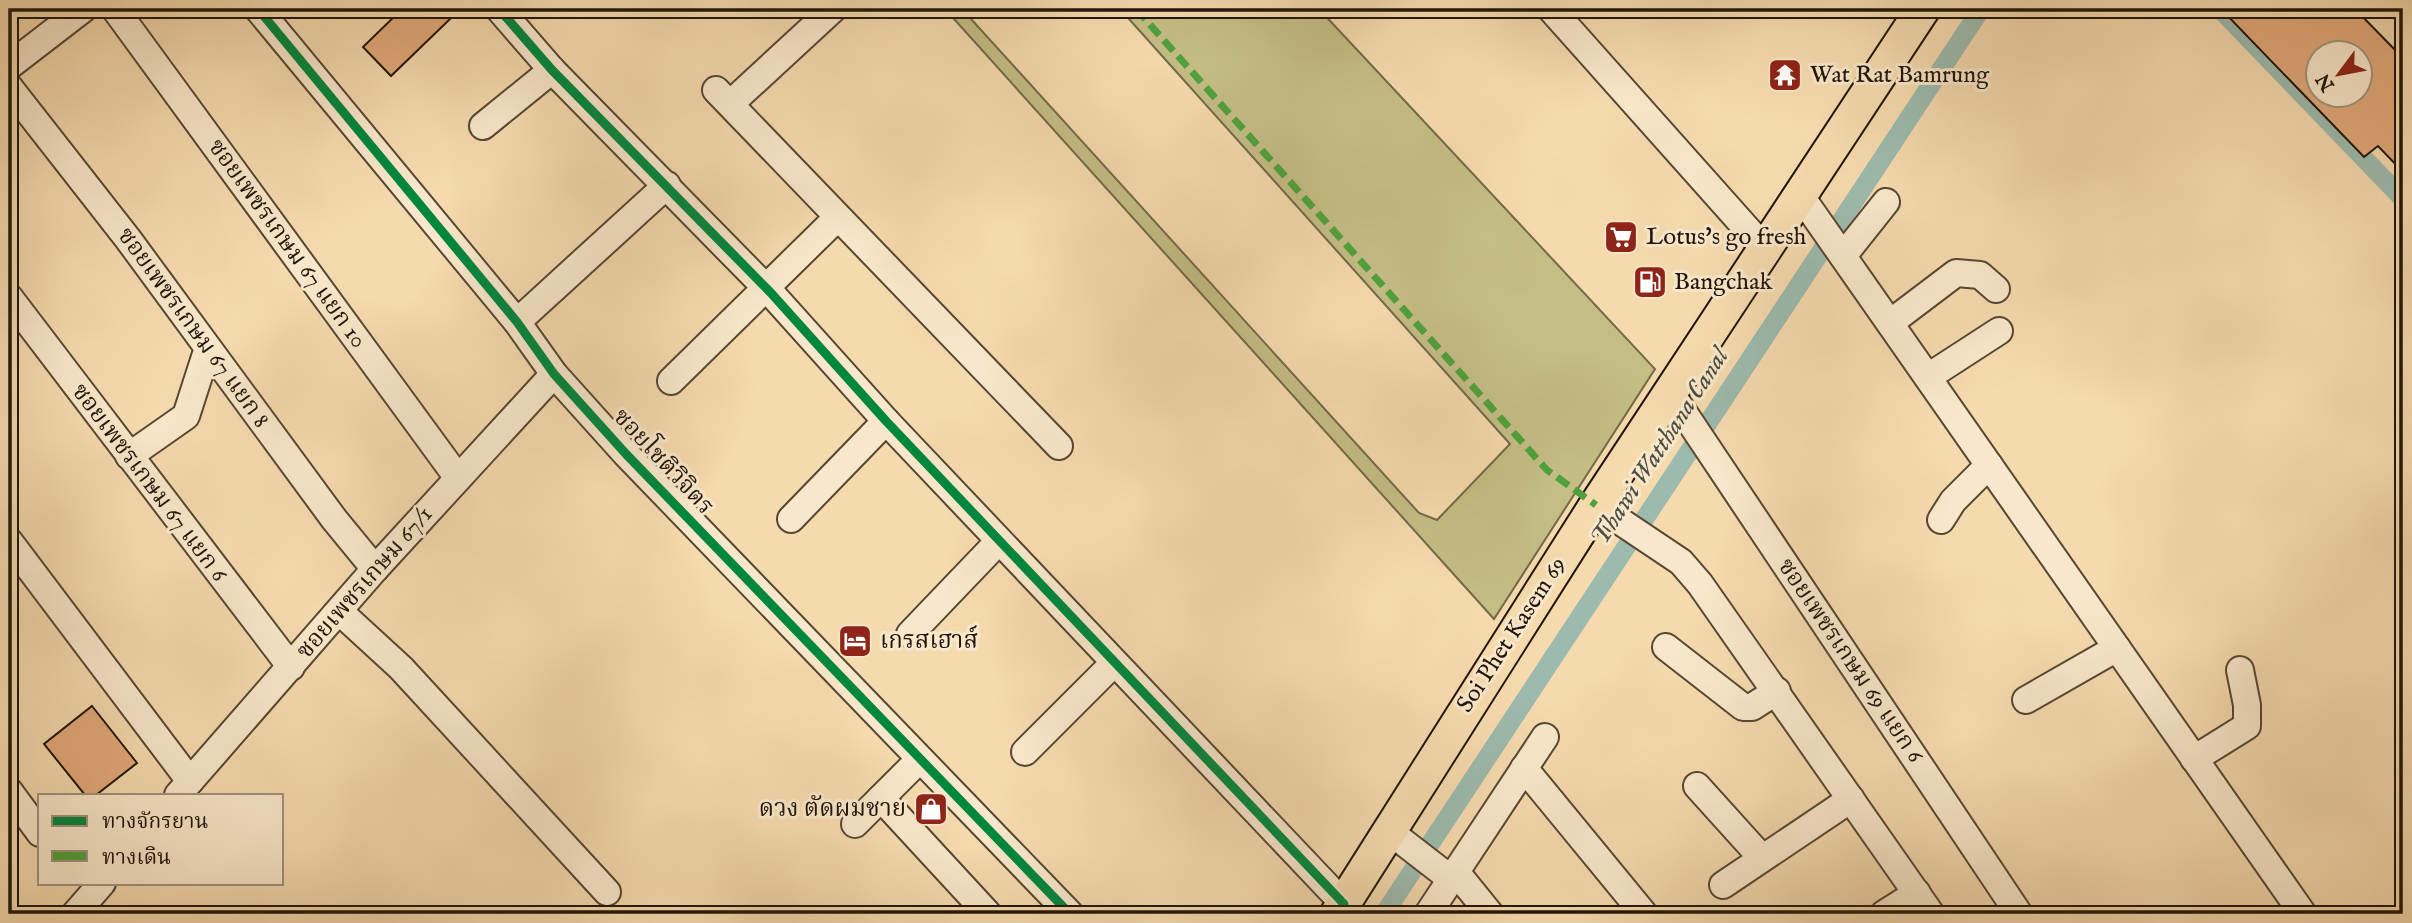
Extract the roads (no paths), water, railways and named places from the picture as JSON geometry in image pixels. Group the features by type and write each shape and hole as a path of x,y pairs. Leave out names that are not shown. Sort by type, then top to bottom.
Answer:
{"main road":[{"name":"Soi Phet Kasem 69","path":"1341,909 1395,836 1676,399 1765,248 1806,203 1923,9"}],"street":[{"path":"9,66 83,9"},
{"name":"ซอยเพชรเกษม 67 แยก 10","path":"116,9 458,478"},
{"name":"ซอยโชติวิจิตร","path":"258,9 517,322 554,374 626,454 1069,914"},
{"path":"499,9 552,70 767,289 886,421 1341,909"},
{"path":"833,9 723,97 1059,446"},
{"path":"1550,9 1765,248"},
{"path":"483,126 552,70"},
{"name":"ซอยเพชรเกษม 67 แยก 8","path":"9,87 128,239 334,519 375,569"},
{"path":"517,322 667,185"},
{"path":"1842,254 1886,202"},
{"path":"1806,203 2303,914"},
{"path":"671,382 838,217"},
{"path":"1891,324 1956,273 1980,275 1996,289"},
{"name":"ซอยเพชรเกษม 67 แยก 6","path":"9,297 291,667"},
{"path":"1928,377 1999,331"},
{"path":"130,456 186,416 205,357"},
{"name":"ซอยเพชรเกษม 67/1","path":"184,788 375,569 554,374"},
{"name":"ซอยเพชรเกษม 69 แยก 6","path":"1676,399 2019,914"},
{"path":"791,519 886,421"},
{"path":"1941,520 1953,501 1989,465"},
{"path":"1604,511 1681,562 1700,584 1924,904 1884,914"},
{"path":"9,541 184,788"},
{"path":"910,634 999,541"},
{"path":"340,612 401,668 607,892"},
{"path":"1666,647 1743,707 1752,707 1777,691"},
{"path":"2026,701 2117,648"},
{"path":"1025,752 1114,663"},
{"path":"2194,759 2247,726 2247,705 2240,670"},
{"path":"1428,914 1448,873 1545,737"},
{"path":"1524,768 1644,914"},
{"path":"855,824 910,769"},
{"path":"1697,786 1762,858"},
{"path":"9,791 38,829"},
{"path":"881,798 988,914"},
{"path":"1723,885 1851,799"},
{"path":"1395,836 1448,873 1490,914"}],"waterway":[{"name":"Thawi Watthana Canal","path":"1384,914 1981,9"},
{"path":"2220,9 2403,199"}],"place":[{"name":"Wat Rat Bamrung","path":"1785,75"},
{"name":"Lotus's go fresh","path":"1621,237"},
{"name":"Bangchak","path":"1650,282"},
{"name":"เกรสเฮาส์","path":"855,641"},
{"name":"ดวง ตัดผมชาย","path":"931,809"}]}
